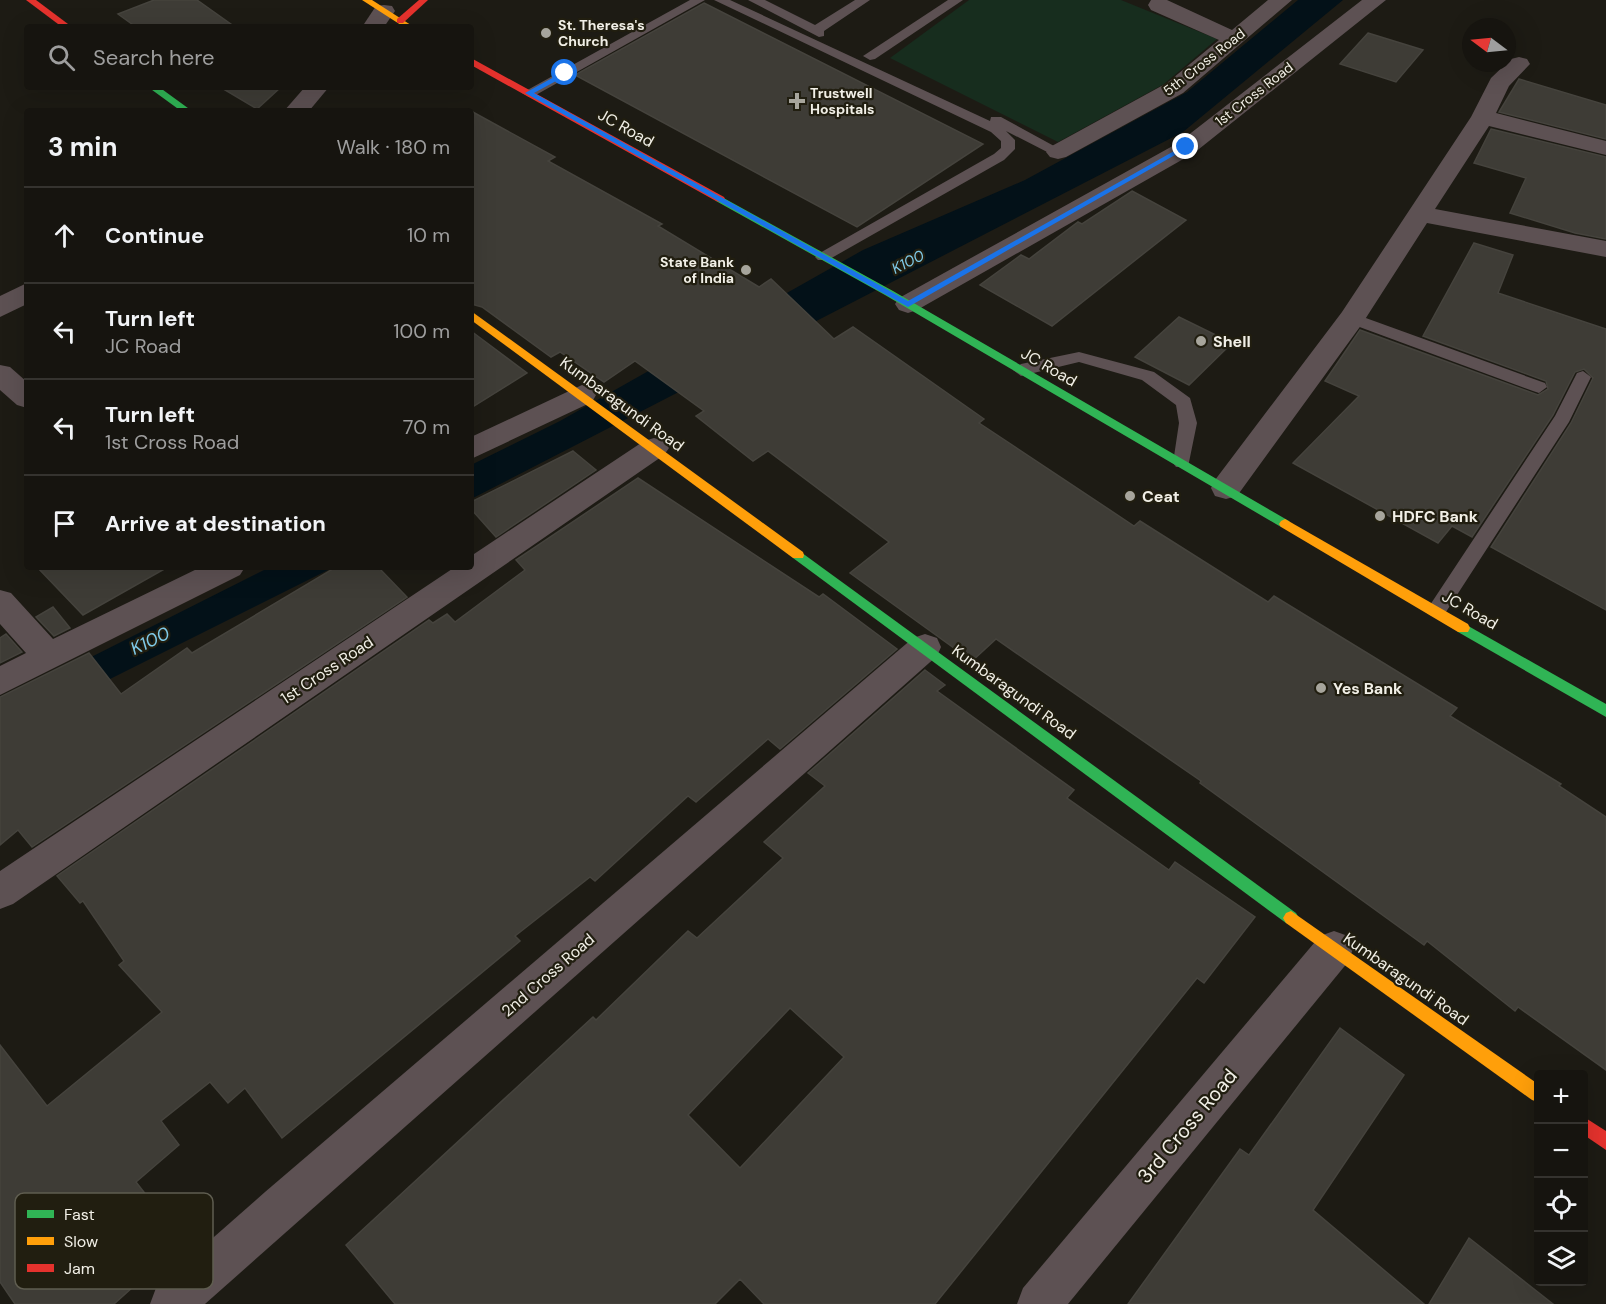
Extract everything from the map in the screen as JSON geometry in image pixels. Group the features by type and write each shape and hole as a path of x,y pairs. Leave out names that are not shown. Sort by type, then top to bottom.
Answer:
{"main road":[{"path":"30,0 64,24"},
{"path":"388,16 424,0"},
{"name":"JC Road","path":"474,63 898,299 1437,610 1606,711"},
{"path":"157,90 183,108"},
{"name":"Kumbaragundi Road","path":"474,317 1334,949 1534,1090"},
{"path":"1588,1128 1606,1142"}],"street":[{"name":"5th Cross Road","path":"1059,152 1175,88 1281,0"},
{"name":"1st Cross Road","path":"898,299 1186,147 1375,0"},
{"path":"1159,5 1234,39"},
{"path":"1226,488 1352,318 1483,117 1498,83 1519,64"},
{"path":"299,108 315,90"},
{"path":"1483,117 1606,148"},
{"path":"1420,214 1606,249"},
{"path":"0,308 24,294"},
{"path":"0,374 24,395"},
{"path":"474,448 586,399"},
{"name":"1st Cross Road","path":"0,892 654,448"},
{"path":"0,681 50,657 193,574 214,570"},
{"path":"0,602 50,657"},
{"name":"2nd Cross Road","path":"213,1267 925,647"},
{"name":"3rd Cross Road","path":"1039,1304 1334,949"},
{"name":"2nd Cross Road","path":"172,1304 189,1289"}],"lane":[{"path":"529,93 699,0"},
{"path":"720,0 996,129 1008,140 1008,149 999,157 827,259"},
{"path":"754,0 775,8 814,31 870,56 1059,152"},
{"path":"775,8 788,0"},
{"path":"814,31 864,0"},
{"path":"870,56 957,0"},
{"path":"1352,318 1539,387"},
{"path":"1021,370 1079,357 1148,376 1184,402 1188,423 1182,463"},
{"path":"1437,610 1563,418 1583,377"}],"green space":[{"path":"969,0 1121,0 1217,39 1164,84 1058,142 890,58"}],"water":[{"path":"1298,0 1343,0 1183,132 474,497 474,464 560,421 863,250 1025,180 1187,92"},
{"name":"K100","path":"264,570 328,570 0,734 0,703"}],"building":[{"path":"154,0 197,0 231,24 132,24 118,14"},
{"name":"Trustwell Hospitals","path":"704,3 983,144 857,227 575,75"},
{"path":"1368,33 1423,50 1396,82 1340,64"},
{"path":"1519,79 1606,105 1606,139 1499,112"},
{"path":"225,90 278,90 255,108"},
{"path":"474,113 555,157 548,161 662,224 658,226 759,287 771,279 834,339 853,327 984,419 979,423 1134,526 1140,521 1268,602 1274,596 1457,708 1450,716 1561,784 1559,786 1606,817 1606,1070 1518,1007 1515,1011 1427,941 1424,945 1200,783 1201,781 996,639 972,661 850,573 889,542 768,451 753,461 696,416 704,411 635,361 604,382 560,352 551,357 482,307 474,305"},
{"path":"1491,129 1606,157 1606,239 1575,233 1510,213 1526,178 1474,163"},
{"path":"1132,191 1186,220 1052,326 980,285 1021,255 1029,259 1078,222 1082,224"},
{"path":"1474,243 1513,255 1498,293 1606,329 1606,610 1491,547 1571,423 1593,378 1584,369 1575,372 1553,415 1472,537 1452,526 1438,543 1293,463 1359,396 1325,381 1360,330 1538,395 1548,389 1546,381 1423,336"},
{"path":"1179,317 1232,343 1189,385 1135,357"},
{"path":"474,333 527,373 474,406"},
{"path":"573,451 596,470 496,537 474,512 474,500"},
{"path":"638,478 819,597 823,594 897,649 780,749 768,739 696,802 688,796 595,881 590,877 515,936 520,941 282,1138 245,1088 228,1103 210,1082 161,1121 179,1145 136,1182 145,1193 15,1193 15,1289 131,1289 114,1304 15,1304 0,1282 0,1045 47,1106 162,1012 119,965 124,961 83,901 80,903 57,876 429,620 433,623 447,614 455,622 525,570 516,560"},
{"path":"40,570 163,570 83,615"},
{"path":"331,570 381,570 407,597 32,847 18,830 0,845 0,697 89,653 121,694 187,648 192,653"},
{"path":"53,607 70,628 54,636 36,617"},
{"path":"6,634 22,652 0,663 0,638"},
{"path":"925,670 945,685 937,691 1074,790 1067,798 1169,870 1175,862 1255,917 1204,983 1197,978 935,1304 764,1304 740,1279 715,1304 395,1304 346,1245 593,1017 596,1020 688,931 697,938 783,858 764,842 825,786 808,773","holes":["790,1008 844,1057 740,1168 688,1115"]},
{"path":"1340,1028 1404,1075 1313,1210 1424,1304 1128,1304 1240,1149 1249,1155"},
{"path":"1469,1238 1553,1304 1429,1304"}],"traffic: fast":[{"path":"157,90 183,108"},
{"path":"720,199 889,293 1285,524"},
{"path":"798,555 1291,918"},
{"path":"1463,628 1606,711"}],"traffic: slow":[{"path":"366,0 405,24"},
{"path":"474,317 798,555"},
{"path":"1285,524 1463,628"},
{"path":"1291,918 1534,1091"}],"traffic: jam":[{"path":"30,0 64,24"},
{"path":"400,21 424,0"},
{"path":"474,63 720,199"},
{"path":"1588,1128 1606,1141"}],"place":[{"name":"St. Theresa's Church","path":"546,33"},
{"name":"Trustwell Hospitals","path":"797,101"},
{"name":"State Bank of India","path":"746,270"},
{"name":"Shell","path":"1201,341"},
{"name":"Ceat","path":"1130,496"},
{"name":"HDFC Bank","path":"1380,516"},
{"name":"Yes Bank","path":"1321,688"}],"route":[{"path":"565,73 529,93 908,304 1186,147"}]}
